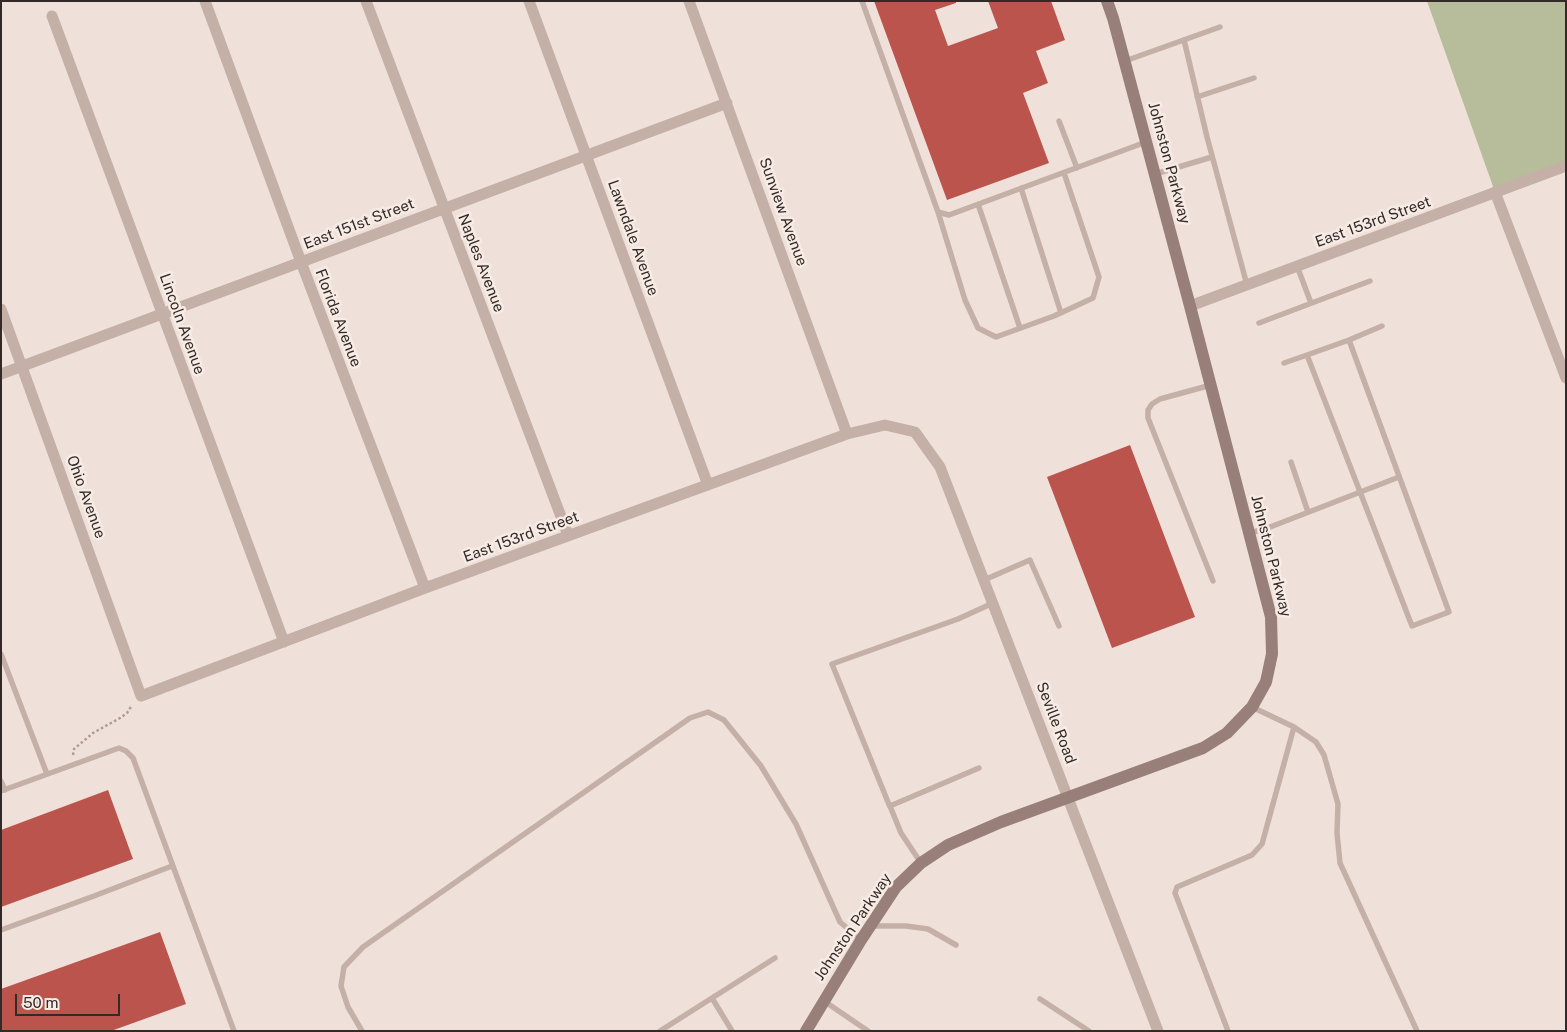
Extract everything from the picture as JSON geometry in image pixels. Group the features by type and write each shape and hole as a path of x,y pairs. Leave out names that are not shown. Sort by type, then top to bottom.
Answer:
{"street":[{"name":"Florida Avenue","path":"205,1 301,262 425,588"},
{"name":"Naples Avenue","path":"366,1 568,535"},
{"name":"Lawndale Avenue","path":"529,1 708,485"},
{"name":"Sunview Avenue","path":"689,1 847,434"},
{"name":"Johnston Parkway","path":"806,1031 861,940 896,887 921,863 948,845 1001,822 1203,748 1227,733 1252,707 1266,682 1272,654 1271,616 1125,61 1107,1"},
{"name":"Lincoln Avenue","path":"52,16 284,642"},
{"name":"East 151st Street","path":"1,374 162,312 727,103"},
{"name":"East 153rd Street","path":"1190,306 1566,166"},
{"path":"1495,192 1566,378"},
{"name":"Ohio Avenue","path":"1,309 138,699"},
{"name":"East 153rd Street","path":"138,699 425,588 847,434 885,425 915,432"},
{"name":"Seville Road","path":"915,432 940,467 1158,1031"}],"lane":[{"path":"862,1 938,212 965,300 978,328 996,337 1061,313 1093,298 1099,277 1064,172"},
{"path":"1125,61 1220,27"},
{"path":"1184,40 1212,157 1247,285"},
{"path":"1198,97 1254,78"},
{"path":"1059,121 1077,168"},
{"path":"938,212 949,215 1146,142"},
{"path":"1155,174 1212,157"},
{"path":"1021,188 1061,313"},
{"path":"978,204 1020,328"},
{"path":"1297,266 1311,304"},
{"path":"1259,323 1370,281"},
{"path":"1284,363 1382,326"},
{"path":"1307,355 1412,626 1449,612 1349,340"},
{"path":"1211,385 1160,399 1152,404 1148,410 1148,418 1213,581"},
{"path":"1291,462 1308,512"},
{"path":"1249,533 1265,529 1399,477"},
{"path":"984,580 1030,560 1059,626"},
{"path":"921,863 901,833 832,664 958,619 993,603"},
{"path":"1,654 46,774"},
{"path":"1252,707 1294,727 1316,742 1324,755 1338,804 1337,834 1340,863 1417,1031"},
{"path":"362,1031 348,1007 341,986 344,968 363,947 690,718 708,712 724,720 761,766 796,824 840,922 861,940"},
{"path":"1228,1031 1175,893 1177,887 1252,855 1262,844 1294,727"},
{"path":"1,781 3,791 119,748 126,751 133,758 234,1031"},
{"path":"890,807 979,768"},
{"path":"1,930 172,866"},
{"path":"870,926 906,926 928,929 956,945"},
{"path":"660,1031 774,958"},
{"path":"712,998 732,1031"},
{"path":"1040,999 1089,1031"},
{"path":"824,1001 868,1031"}],"path":[{"path":"70,766 74,749 93,734 127,713 138,699"}],"green space":[{"path":"1427,1 1566,1 1566,166 1495,192"}],"building":[{"path":"874,1 956,1 956,3 935,10 948,46 998,28 988,1 1051,1 1065,40 1036,51 1048,83 1023,93 1049,163 947,200"},
{"path":"1130,445 1195,617 1112,648 1047,477"},
{"path":"108,790 133,859 1,907 1,830"},
{"path":"160,932 186,1004 111,1031 1,1031 1,989"}]}
